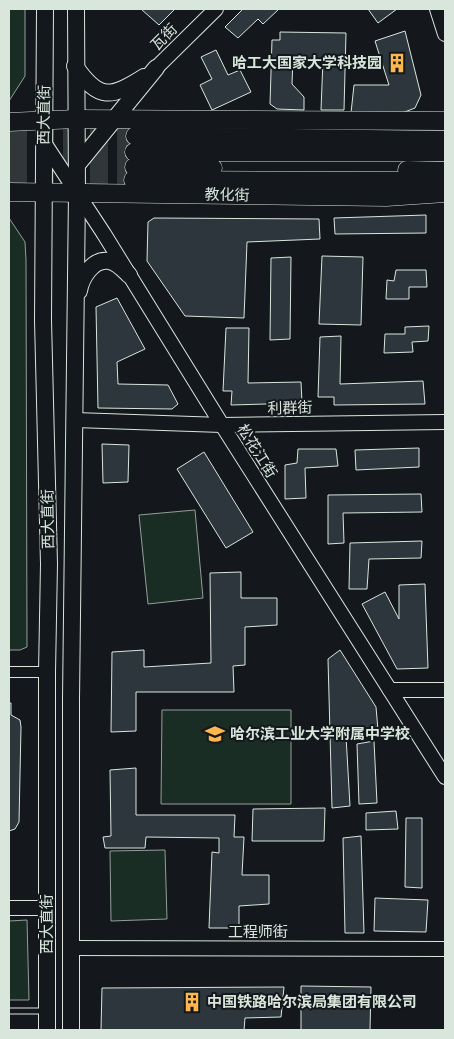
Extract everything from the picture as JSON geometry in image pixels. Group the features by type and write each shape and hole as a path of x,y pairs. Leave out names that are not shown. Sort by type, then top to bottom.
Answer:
{"highway":[{"path":"9,122 76,118 445,121"},
{"path":"134,159 445,140"},
{"path":"134,159 445,152"},
{"name":"教化街","path":"134,159 445,171"},
{"name":"教化街","path":"134,159 445,185"},
{"name":"教化街","path":"9,192 386,197 445,193"}],"main road":[{"name":"西大直街","path":"44,9 43,320 49,564 47,672 47,1030"},
{"name":"西大直街","path":"71,1030 71,699 77,193 76,9"},
{"path":"76,66 90,86 96,90 109,93 123,90 156,68"},
{"path":"77,166 156,68"},
{"path":"76,315 80,286 92,267 105,260 111,261 129,274"}],"street":[{"name":"瓦街","path":"156,68 216,9"},
{"path":"437,9 445,34"},
{"name":"松花江街","path":"43,141 129,274 222,425 445,777"},
{"name":"利群街","path":"75,420 222,425 445,422"},
{"path":"9,672 47,672"},
{"path":"390,690 445,690"},
{"path":"9,908 47,908"},
{"name":"工程师街","path":"72,948 445,949"}],"lane":[{"path":"9,1011 47,1011"}],"green space":[{"path":"9,9 25,9 25,76 9,101"},
{"path":"9,218 25,242 26,260 27,647 20,650 9,650"},
{"path":"195,510 203,598 148,604 139,515"},
{"path":"162,710 291,710 291,804 161,804"},
{"path":"165,850 167,919 111,921 110,851"},
{"path":"27,920 29,1000 9,1000 9,921"}],"building":[{"path":"141,9 175,9 159,25"},
{"path":"243,9 279,9 263,24 258,19 238,38 225,27"},
{"path":"368,9 397,9 378,23"},
{"name":"哈工大国家大学科技园","path":"405,31 421,95 415,108 402,113 351,113 354,85 389,85 375,41"},
{"path":"280,32 346,33 344,110 321,110 323,59 293,59 292,84 304,97 304,110 277,109 270,104 272,40 280,40"},
{"path":"216,50 228,75 240,70 251,92 212,110 200,85 212,79 201,57"},
{"path":"426,215 426,233 335,234 334,218"},
{"path":"154,218 319,219 320,239 247,242 244,318 185,316 147,261 148,222"},
{"path":"322,256 363,257 361,325 319,324"},
{"path":"291,257 290,339 270,340 271,258"},
{"path":"396,270 426,270 427,287 409,287 409,299 386,299 387,280 394,281"},
{"path":"117,298 145,349 117,362 118,384 168,385 178,404 172,409 98,408 96,307"},
{"path":"429,326 428,341 412,342 413,352 384,353 385,334 405,334 405,327"},
{"path":"226,328 249,328 248,383 301,382 302,403 231,405 232,391 223,391"},
{"path":"341,336 340,384 423,381 425,404 334,405 334,397 318,397 320,337"},
{"path":"102,444 129,445 128,482 103,483"},
{"path":"419,448 419,467 356,470 355,450"},
{"path":"298,449 336,449 338,466 305,468 306,498 285,499 285,465 297,463"},
{"path":"204,452 253,532 226,548 177,469"},
{"path":"421,494 422,512 343,513 344,543 328,544 328,495"},
{"path":"422,541 421,558 369,559 367,589 349,589 350,543"},
{"path":"241,572 241,598 277,598 277,625 245,627 245,665 233,666 234,692 136,692 136,731 111,732 112,652 144,650 144,667 211,663 210,573"},
{"path":"425,584 428,668 397,669 362,604 385,592 399,619 399,585"},
{"path":"340,650 376,707 378,730 360,729 360,734 346,736 350,806 332,808 328,659"},
{"path":"9,703 11,703 11,715 20,720 21,727 19,822 15,829 9,831"},
{"path":"374,741 377,803 359,804 357,744"},
{"path":"136,768 136,815 235,815 234,837 244,837 242,875 269,875 269,904 239,906 239,928 209,928 212,852 219,853 219,838 146,837 145,848 105,848 103,837 111,836 110,770"},
{"path":"325,808 324,841 252,841 253,809"},
{"path":"396,811 398,829 366,830 366,813"},
{"path":"406,818 422,818 422,888 405,887"},
{"path":"361,836 364,933 345,933 343,838"},
{"path":"375,898 428,900 426,932 374,931"},
{"name":"中国铁路哈尔滨局集团有限公司","path":"301,986 371,987 370,1030 301,1030"},
{"name":"中国铁路哈尔滨局集团有限公司","path":"284,987 281,1017 245,1018 244,1030 101,1030 102,988"}],"tunnel":[{"path":"9,136 135,136"},
{"path":"9,151 134,152"},
{"path":"9,167 134,167"},
{"path":"9,180 133,180"}],"place":[{"name":"哈工大国家大学科技园","path":"397,63"},
{"name":"哈尔滨工业大学附属中学校","path":"215,734"},
{"name":"中国铁路哈尔滨局集团有限公司","path":"192,1002"}]}
